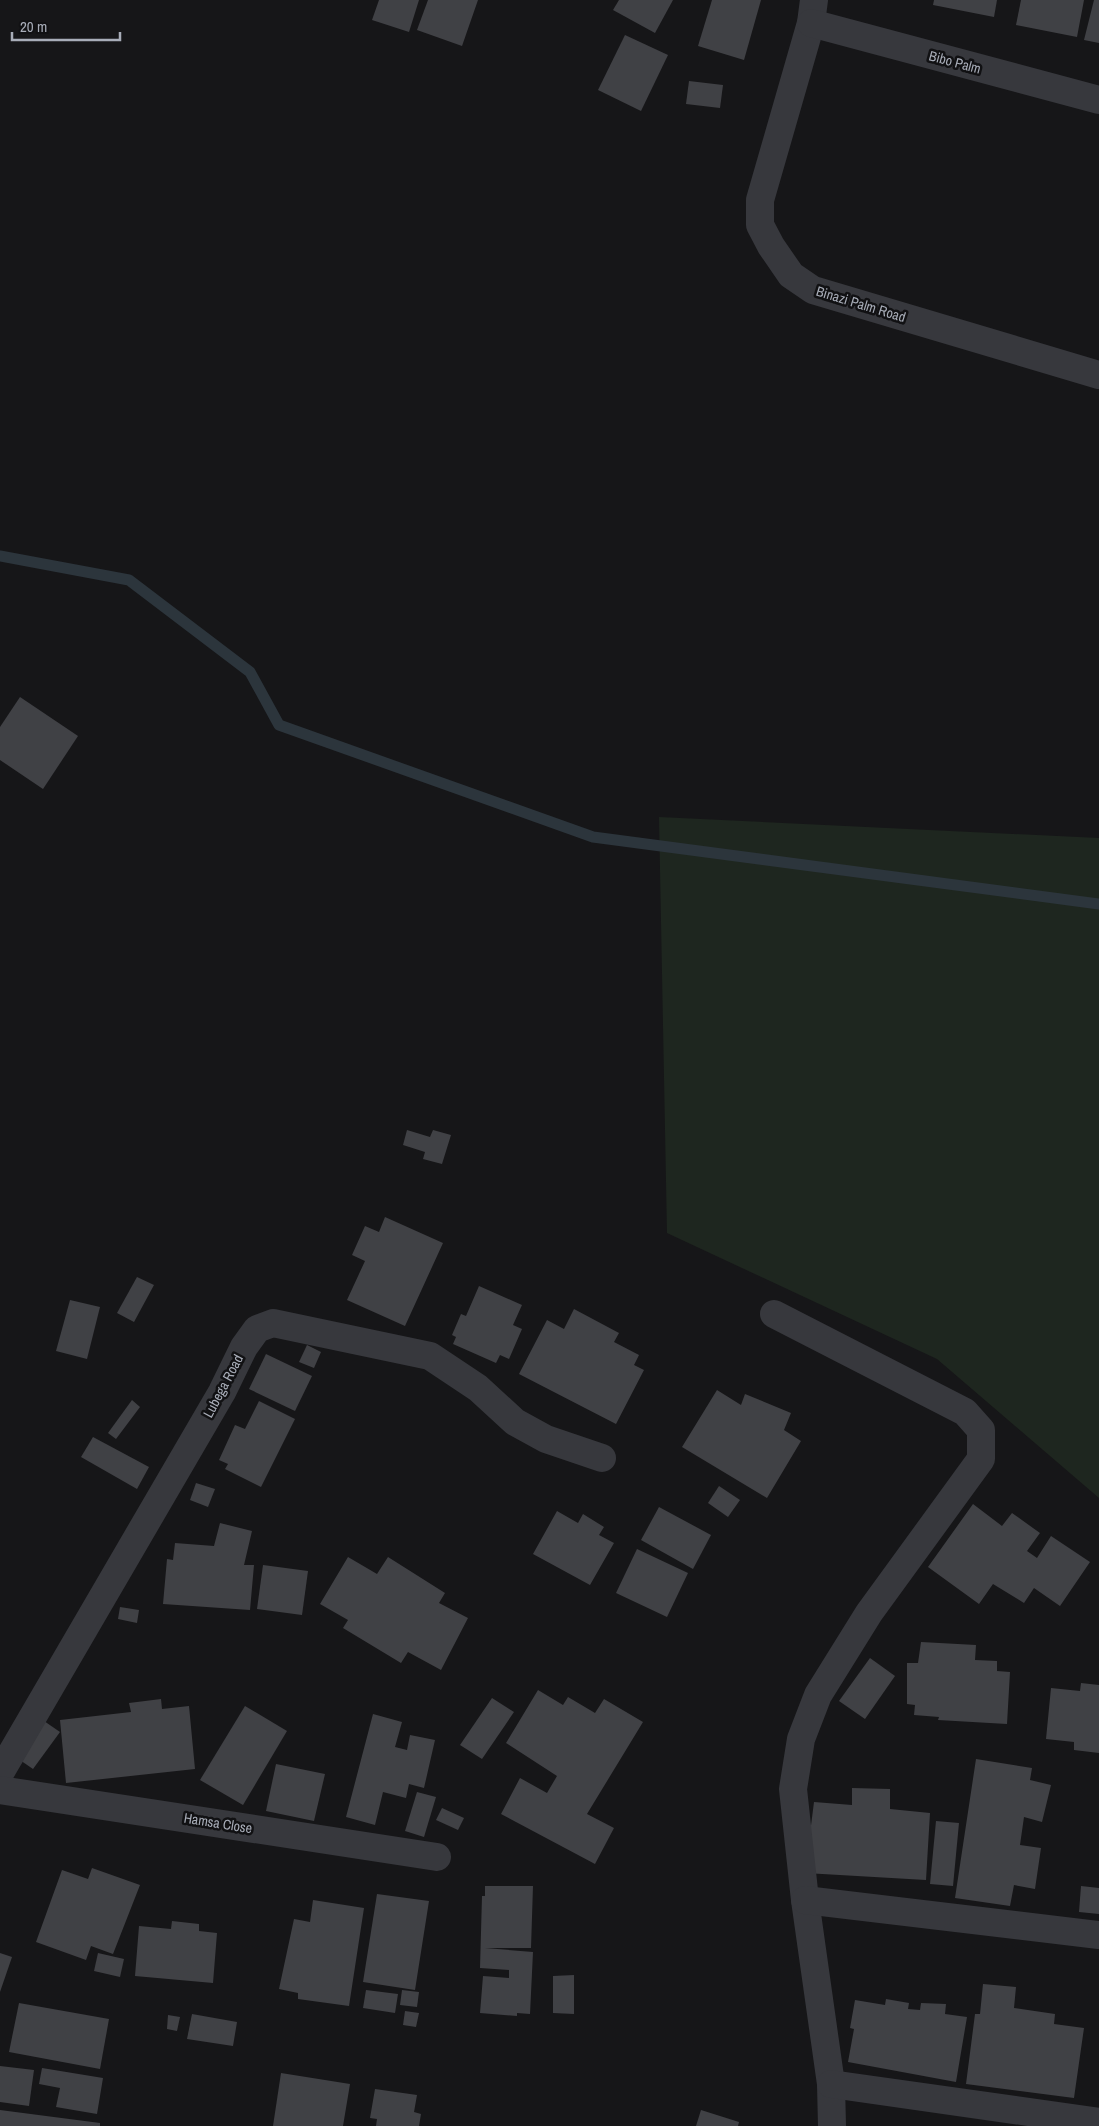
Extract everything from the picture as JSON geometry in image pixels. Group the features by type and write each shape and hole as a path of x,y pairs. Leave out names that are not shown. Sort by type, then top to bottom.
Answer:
{"street":[{"name":"Bibo Palm","path":"812,12 1099,100"},
{"name":"Binazi Palm Road","path":"812,12 760,200 760,225 771,246 791,275 813,290 1099,375"},
{"path":"774,1314 965,1412 981,1430 981,1459 869,1613 818,1695 801,1739 794,1789 805,1900 831,2084 832,2126"},
{"name":"Lubega Road","path":"0,1773 222,1392 244,1347 257,1330 272,1323 430,1356 478,1388 515,1422 546,1439 602,1458"},
{"name":"Hamsa Close","path":"0,1790 436,1856"},
{"path":"805,1900 1099,1935"},
{"path":"831,2084 1099,2122"}],"shaded area":[{"path":"659,817 1099,838 1099,1498 937,1359 667,1233"}],"building":[{"path":"379,0 419,0 409,32 372,20"},
{"path":"428,0 478,0 462,46 417,30"},
{"path":"619,0 673,0 655,33 613,10"},
{"path":"712,0 761,0 744,60 698,46"},
{"path":"934,0 997,0 994,17 933,5"},
{"path":"1021,0 1084,0 1077,37 1016,25"},
{"path":"1094,0 1099,0 1099,43 1084,40"},
{"path":"625,35 668,55 641,111 598,90"},
{"path":"689,81 723,85 720,108 686,104"},
{"path":"20,697 78,736 43,789 0,760 0,727"},
{"path":"407,1130 430,1137 433,1130 451,1135 442,1164 423,1159 425,1152 403,1145"},
{"path":"385,1217 443,1243 405,1326 347,1300 365,1261 352,1255 365,1226 379,1232"},
{"path":"137,1277 154,1285 134,1322 117,1313"},
{"path":"479,1286 522,1305 513,1325 522,1329 509,1359 500,1355 496,1363 453,1344 456,1337 452,1335 461,1314 466,1316"},
{"path":"70,1300 100,1307 87,1359 56,1351"},
{"path":"574,1309 619,1333 614,1342 639,1355 634,1365 644,1370 616,1424 519,1374 547,1320 564,1329"},
{"path":"307,1345 321,1352 314,1368 299,1362"},
{"path":"266,1354 312,1376 295,1411 249,1389"},
{"path":"717,1390 741,1405 745,1394 791,1413 784,1430 801,1441 767,1498 682,1447"},
{"path":"132,1400 140,1407 116,1439 108,1433"},
{"path":"259,1401 295,1419 261,1487 225,1469 228,1464 219,1460 235,1425 245,1429"},
{"path":"93,1437 149,1467 137,1489 81,1457"},
{"path":"196,1483 215,1489 208,1507 190,1500"},
{"path":"719,1486 740,1500 728,1517 708,1503"},
{"path":"973,1504 1002,1526 1012,1513 1040,1533 1027,1551 1037,1558 1051,1536 1090,1562 1060,1606 1034,1588 1024,1603 993,1584 979,1604 928,1567"},
{"path":"659,1507 711,1535 693,1569 641,1540"},
{"path":"557,1511 578,1523 583,1514 604,1527 599,1535 614,1543 590,1585 533,1554"},
{"path":"220,1523 252,1531 244,1565 254,1565 250,1610 163,1604 167,1559 173,1560 175,1543 214,1546"},
{"path":"637,1549 688,1573 667,1617 616,1593"},
{"path":"348,1557 377,1574 388,1557 445,1593 439,1603 468,1618 441,1670 408,1652 401,1663 343,1628 348,1620 320,1604"},
{"path":"263,1565 308,1571 302,1615 257,1609"},
{"path":"120,1607 139,1610 137,1623 118,1619"},
{"path":"921,1642 976,1645 975,1660 997,1661 997,1671 1010,1672 1007,1724 938,1720 939,1717 914,1715 915,1705 907,1704 907,1663 918,1663"},
{"path":"870,1658 895,1676 865,1719 839,1701"},
{"path":"1081,1683 1099,1685 1099,1753 1074,1750 1074,1742 1046,1739 1051,1688 1080,1691"},
{"path":"538,1690 563,1705 568,1697 595,1713 604,1699 643,1722 587,1814 614,1828 595,1864 501,1814 520,1778 547,1793 557,1776 506,1743"},
{"path":"492,1698 514,1712 482,1759 460,1745"},
{"path":"161,1699 162,1709 189,1706 195,1769 66,1783 60,1720 131,1712 129,1703"},
{"path":"245,1706 287,1731 243,1805 200,1780"},
{"path":"373,1714 402,1722 395,1747 407,1750 410,1735 435,1740 424,1788 409,1784 406,1798 383,1792 375,1825 346,1817"},
{"path":"44,1721 60,1732 33,1769 17,1758"},
{"path":"976,1759 1032,1768 1030,1780 1051,1785 1042,1822 1024,1817 1020,1845 1041,1848 1035,1889 1014,1885 1010,1906 955,1898"},
{"path":"276,1764 325,1774 314,1821 266,1811"},
{"path":"852,1788 890,1789 890,1809 930,1813 926,1880 805,1873 814,1802 852,1805"},
{"path":"417,1792 436,1797 424,1837 405,1831"},
{"path":"442,1808 464,1818 458,1830 436,1820"},
{"path":"936,1821 959,1823 953,1886 930,1884"},
{"path":"92,1868 140,1885 113,1954 91,1946 86,1960 36,1942 62,1870 88,1879"},
{"path":"485,1886 533,1886 531,1948 485,1948 533,1952 530,2014 517,2013 517,2016 480,2013 483,1976 509,1978 509,1970 480,1968 482,1896 485,1896"},
{"path":"1081,1886 1099,1888 1099,1914 1079,1912"},
{"path":"377,1894 429,1901 415,1990 363,1982"},
{"path":"313,1900 364,1908 349,2006 298,1999 298,1993 279,1989 294,1919 310,1922"},
{"path":"172,1921 199,1924 199,1931 217,1933 213,1983 135,1976 139,1926 171,1929"},
{"path":"0,1953 12,1957 0,1992"},
{"path":"98,1953 124,1959 120,1977 94,1971"},
{"path":"574,1975 574,2014 553,2013 553,1976"},
{"path":"983,1984 1016,1987 1014,2008 1055,2014 1054,2024 1084,2028 1074,2098 966,2084 975,2014 980,2014"},
{"path":"366,1990 398,1994 395,2013 363,2008"},
{"path":"402,1990 419,1992 417,2007 400,2005"},
{"path":"886,1999 909,2003 908,2009 920,2010 921,2003 946,2004 945,2014 967,2017 956,2082 848,2062 854,2029 850,2028 855,2000 885,2005"},
{"path":"19,2003 109,2019 100,2069 9,2052"},
{"path":"405,2011 419,2013 416,2027 403,2025"},
{"path":"192,2014 237,2022 233,2046 187,2039"},
{"path":"168,2015 180,2017 177,2031 167,2029"},
{"path":"0,2066 34,2070 29,2106 0,2102"},
{"path":"42,2068 103,2078 97,2114 56,2107 60,2088 39,2084"},
{"path":"281,2073 350,2084 343,2126 273,2126"},
{"path":"375,2089 417,2095 414,2112 421,2114 419,2126 376,2126 377,2119 370,2118"},
{"path":"0,2110 100,2123 100,2126 0,2126"},
{"path":"701,2110 739,2122 738,2126 696,2126"}],"waterway":[{"path":"0,556 129,580 250,672 279,725 593,837 1099,904"}]}
